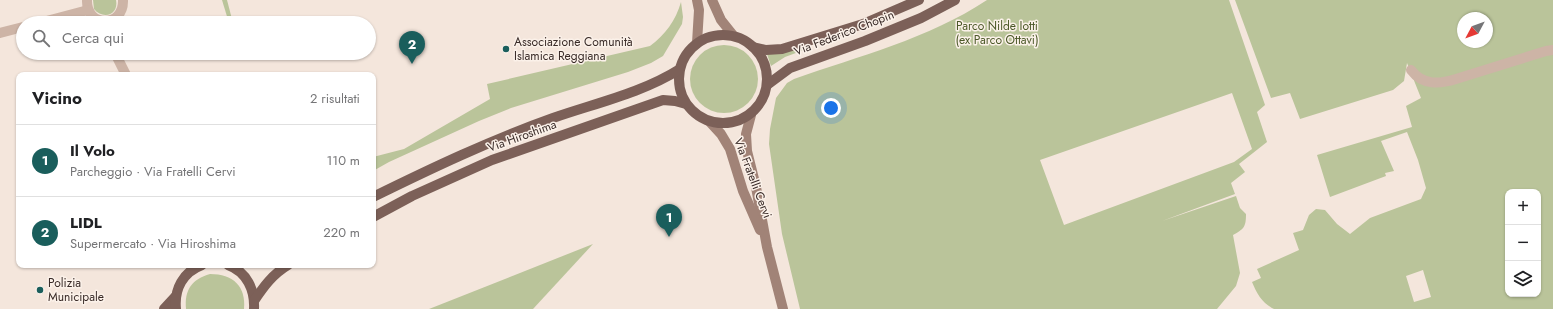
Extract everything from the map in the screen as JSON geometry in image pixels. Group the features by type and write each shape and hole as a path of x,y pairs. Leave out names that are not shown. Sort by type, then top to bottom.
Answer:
{"main road":[{"path":"697,43 699,10 698,0"},
{"name":"Via Fratelli Cervi","path":"712,0 721,20 734,36"},
{"name":"Via Federico Chopin","path":"753,47 766,50 782,49 863,24 919,0"},
{"name":"Via Federico Chopin","path":"767,85 790,68 865,41 921,18 955,0"},
{"name":"Via Fratelli Cervi","path":"710,122 724,124 738,122 751,115 764,95 767,85 766,69 753,47 744,40 734,36 721,34 708,37 697,43 683,60 680,69 679,82 681,93 686,104 697,115 710,122 721,134 730,149 743,191 767,247"},
{"name":"Via Hiroshima","path":"376,196 474,149 553,118 655,83 680,69"},
{"name":"Via Hiroshima","path":"376,215 412,196 492,160 663,100 686,104"},
{"name":"Via Fratelli Cervi","path":"751,115 745,142 756,187 767,247 782,309"},
{"path":"236,268 242,273 253,290 254,305"},
{"path":"254,305 268,280 284,268"},
{"path":"176,309 176,296 186,270"},
{"path":"164,309 176,296"}],"street":[{"path":"117,16 122,10 123,0"},
{"path":"58,16 88,5 94,16"},
{"path":"0,33 16,29"},
{"path":"1411,70 1415,76 1424,81 1436,83 1456,79 1553,50"},
{"path":"119,60 125,72"},
{"path":"122,60 126,72"}],"green space":[{"path":"93,0 116,0 115,9 110,14 102,14 94,9"},
{"path":"222,0 227,0 231,16 227,16"},
{"name":"Parco Nilde Iotti (ex Parco Ottavi)","path":"987,0 1229,0 1265,105 1257,112 1267,142 1239,164 1245,172 1231,183 1235,194 1162,221 1236,196 1240,208 1246,214 1246,222 1244,227 1233,235 1240,273 1236,286 1217,309 800,309 782,234 769,144 770,129 776,98 787,83 794,79 893,46 941,26","holes":["1232,93 1252,149 1234,162 1064,225 1040,160"]},
{"path":"1235,0 1553,0 1553,309 1274,309 1266,304 1258,294 1252,282 1261,278 1257,269 1299,250 1293,233 1303,230 1309,215 1316,209 1325,210 1337,224 1350,234 1370,218 1421,199 1426,188 1418,160 1407,132 1381,141 1394,171 1385,173 1386,176 1330,197 1317,155 1412,127 1406,106 1421,98 1407,63 1404,81 1393,90 1300,119 1290,93 1271,98","holes":["1423,270 1431,297 1414,302 1406,276"]},
{"path":"681,2 683,17 682,24 663,56 651,63 628,72 511,108 479,121 376,169 376,156 404,149 490,99 487,84 650,46 669,27 679,9"},
{"path":"724,45 737,48 748,55 755,66 758,79 755,92 748,103 737,110 724,113 711,110 700,103 693,92 690,79 693,66 700,55 711,48"},
{"path":"803,46 805,48 804,50 785,57 771,66 767,54"},
{"path":"593,244 533,309 429,309"},
{"path":"210,274 225,276 236,283 243,294 244,309 186,309 186,296 190,286 198,279"}],"place":[{"name":"Associazione Comunità Islamica Reggiana","path":"506,49"},
{"name":"LIDL","path":"412,64"},
{"name":"Il Volo","path":"669,237"},
{"name":"Polizia Municipale","path":"40,290"}]}
